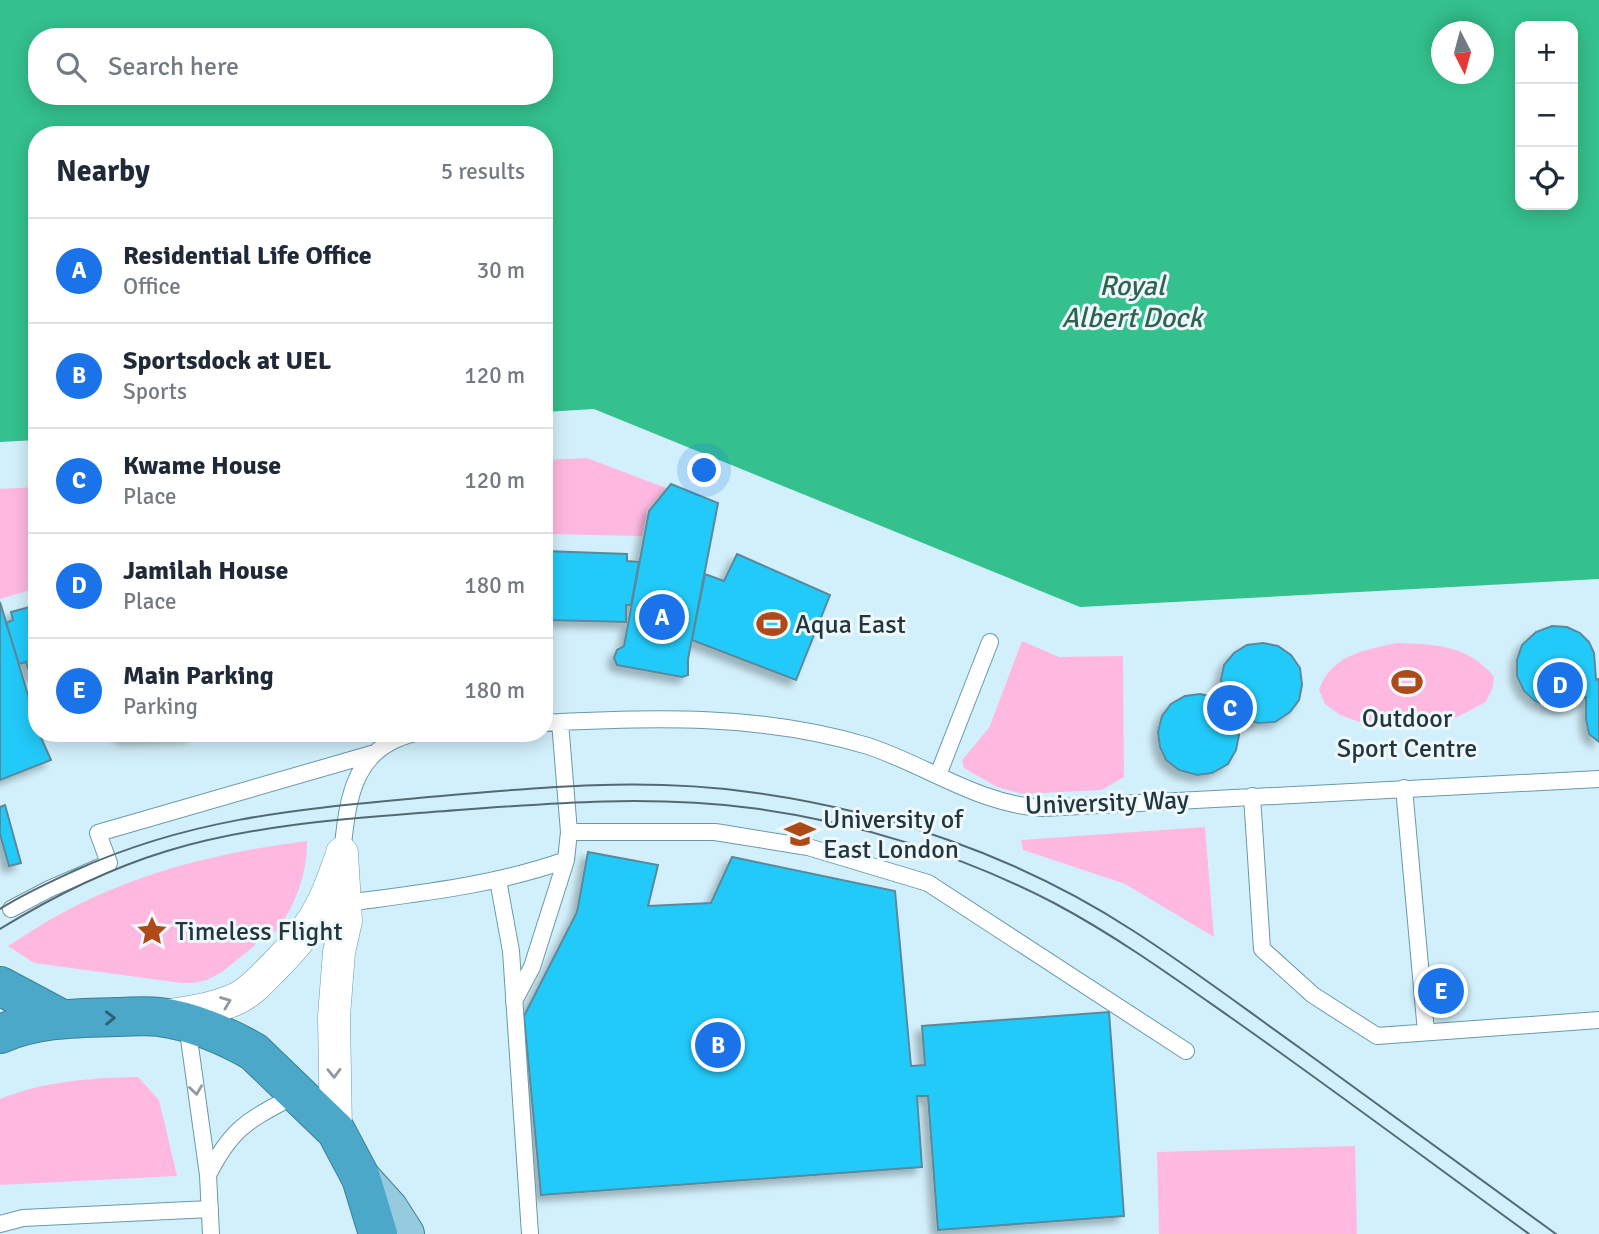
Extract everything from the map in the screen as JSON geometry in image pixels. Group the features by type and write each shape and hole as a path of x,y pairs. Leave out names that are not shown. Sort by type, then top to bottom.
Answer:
{"highway":[{"path":"0,986 60,1018"},
{"path":"0,1034 60,1018 171,1020 239,1043 254,1052 336,1131 361,1178 378,1234"}],"main road":[{"path":"361,1178 388,1209 404,1234"}],"street":[{"path":"336,1131 335,984 347,903 342,853"},
{"path":"171,1020 209,1009 251,990 316,919 328,895 342,853"}],"lane":[{"path":"938,775 990,642"},
{"name":"University Way","path":"553,722 687,719 764,725 869,747 1019,807 1043,808 1599,779"},
{"path":"514,1001 532,967 566,860 569,832 553,728"},
{"path":"11,909 109,863 98,833 375,753 393,742"},
{"path":"342,853 350,795 356,778 375,753"},
{"path":"1404,788 1426,1032"},
{"path":"1252,796 1262,949 1313,995 1377,1036 1599,1020"},
{"path":"569,832 715,832 807,847 928,883 1186,1051"},
{"path":"347,903 498,880 531,873 566,860"},
{"path":"498,880 510,951 530,1234"},
{"path":"171,1020 189,1040 208,1175 211,1234"},
{"path":"208,1175 219,1151 241,1126 299,1093"},
{"path":"0,1224 23,1218 210,1209"}],"shaded area":[{"path":"587,458 666,488 647,510 642,536 553,534 553,460"},
{"path":"28,487 28,591 0,599 0,489"},
{"path":"1022,641 1059,657 1123,656 1124,777 1102,790 1023,794 997,787 964,768 962,760 989,728"},
{"name":"Outdoor Sport Centre","path":"1397,643 1450,648 1474,658 1494,677 1486,702 1436,725 1410,727 1362,723 1340,715 1325,704 1319,690 1324,678 1340,662 1373,648"},
{"path":"1205,827 1214,937 1125,884 1023,850 1021,840"},
{"path":"307,841 305,866 299,889 276,932 268,928 253,947 222,972 207,980 181,983 34,963 8,946 93,898 152,874 213,857"},
{"path":"138,1077 159,1100 177,1176 0,1185 0,1099 34,1088 68,1082"},
{"path":"1355,1146 1357,1234 1159,1234 1157,1152"}],"water":[{"name":"Royal Albert Dock","path":"0,0 1599,0 1599,579 1080,607 594,409 553,411 553,126 28,126 28,440 0,442"}],"building":[{"path":"671,484 718,503 688,659 688,675 682,677 617,665 614,658 617,650 624,646 649,511"},
{"path":"553,551 627,554 627,561 639,562 631,605 626,605 626,622 553,620"},
{"path":"737,554 830,595 796,680 692,640 705,574 724,581"},
{"path":"0,602 28,695 28,742 43,742 51,760 0,780"},
{"path":"28,607 28,668 26,662 19,664 6,623 13,620 11,612"},
{"path":"1552,626 1567,627 1580,633 1589,642 1594,653 1596,680 1599,679 1599,742 1589,734 1586,697 1564,707 1550,707 1535,701 1524,691 1517,676 1517,660 1522,645 1536,632"},
{"path":"1263,643 1278,646 1291,655 1300,668 1302,685 1299,700 1290,712 1275,722 1258,723 1234,713 1239,735 1236,750 1228,764 1212,773 1197,775 1179,770 1166,760 1160,747 1158,732 1162,716 1171,704 1185,696 1200,694 1225,702 1221,680 1224,665 1234,653 1247,645"},
{"path":"5,805 21,863 9,866 0,834 0,807"},
{"path":"588,852 658,865 648,906 711,903 732,857 895,891 911,1066 925,1065 922,1026 1109,1012 1124,1216 938,1230 928,1096 917,1096 922,1167 541,1195 524,1016 577,912"}],"tram line":[{"path":"0,909 76,870 117,853 198,828 280,813 493,791 578,786 707,787 800,800 899,824 948,840 1043,880 1088,904 1196,973 1556,1234"},
{"path":"0,929 81,885 145,858 199,842 298,824 512,806 631,801 711,804 790,814 867,831 945,855 1019,886 1100,929 1230,1017 1529,1234"}],"place":[{"name":"Residential Life Office","path":"662,617"},
{"name":"Aqua East","path":"772,624"},
{"name":"Outdoor Sport Centre","path":"1407,682"},
{"name":"Jamilah House","path":"1560,685"},
{"name":"Kwame House","path":"1230,708"},
{"name":"University of East London","path":"800,834"},
{"name":"Timeless Flight","path":"152,931"},
{"name":"Main Parking","path":"1441,991"},
{"name":"Sportsdock at UEL","path":"718,1045"}]}
